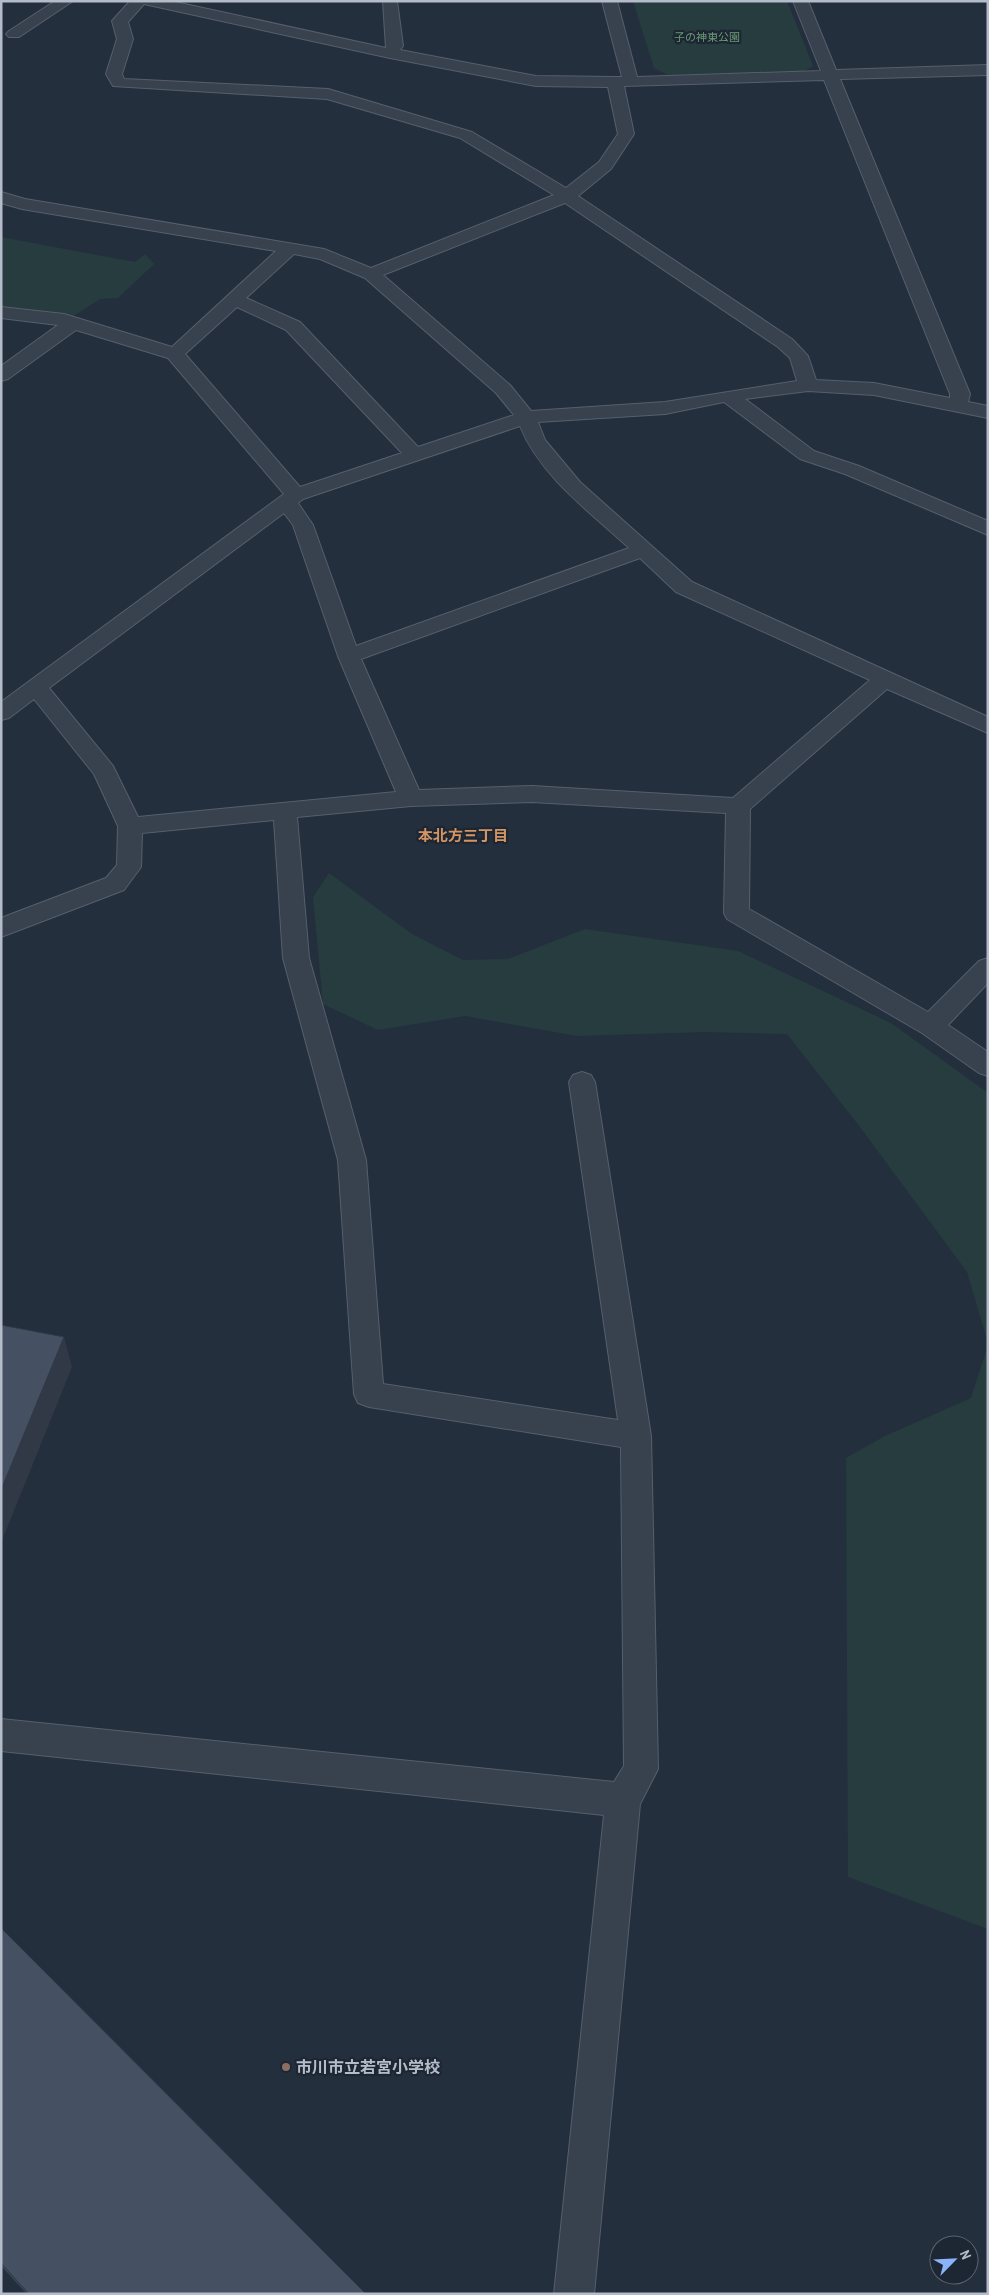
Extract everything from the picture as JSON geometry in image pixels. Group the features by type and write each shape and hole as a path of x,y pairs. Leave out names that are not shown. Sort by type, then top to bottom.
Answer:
{"street":[{"path":"14,34 66,1"},
{"path":"138,1 120,21 125,39 114,74 119,82 328,94 466,135 567,196 785,343 799,356 808,385"},
{"path":"149,1 390,53 536,81 623,82 988,70"},
{"path":"390,1 395,46 390,53"},
{"path":"371,274 567,196 605,165 626,134 623,82 609,1"},
{"path":"800,1 960,394 958,405"},
{"path":"1,197 22,204 324,254 371,274 503,390 526,416 536,441 573,486 684,587 988,726"},
{"path":"1,211 22,204"},
{"path":"175,354 290,248"},
{"path":"234,299 293,326 414,453"},
{"path":"1,312 73,323 175,354 291,499 349,656 411,798"},
{"path":"1,374 73,323"},
{"path":"1,713 38,688 291,499 414,453 526,416 665,408 728,396 808,385 874,389 988,412"},
{"path":"728,396 807,455 852,470 988,529"},
{"path":"349,656 643,550"},
{"path":"130,826 411,798 532,794 738,806 886,678"},
{"path":"1,928 114,884 129,867 130,826 105,771 38,688"},
{"path":"738,806 736,913 931,1026 988,1066"},
{"path":"285,812 296,958 352,1160 369,1394 636,1436"},
{"path":"931,1026 988,967"},
{"path":"574,2294 623,1800 641,1769 636,1436 582,1082"},
{"path":"1,1735 623,1800"}],"green space":[{"name":"子の神東公園","path":"633,1 787,1 813,66 803,72 668,75 654,68"},
{"path":"1,237 135,262 145,254 154,264 118,298 100,299 72,317 1,308"},
{"path":"329,873 412,934 463,960 508,959 585,929 738,951 891,1023 988,1093 988,1343 967,1272 860,1127 787,1034 706,1032 577,1036 465,1016 378,1030 323,1004 313,897"},
{"path":"988,1345 988,1929 848,1877 846,1458 885,1436 971,1398"}],"building":[{"path":"1,1325 64,1337 1,1490"},
{"path":"1,1928 366,2294 29,2294 1,2263"}],"place":[{"name":"市川市立若宮小学校","path":"286,2067"}],"district":[{"name":"本北方三丁目","path":"463,836"}]}
